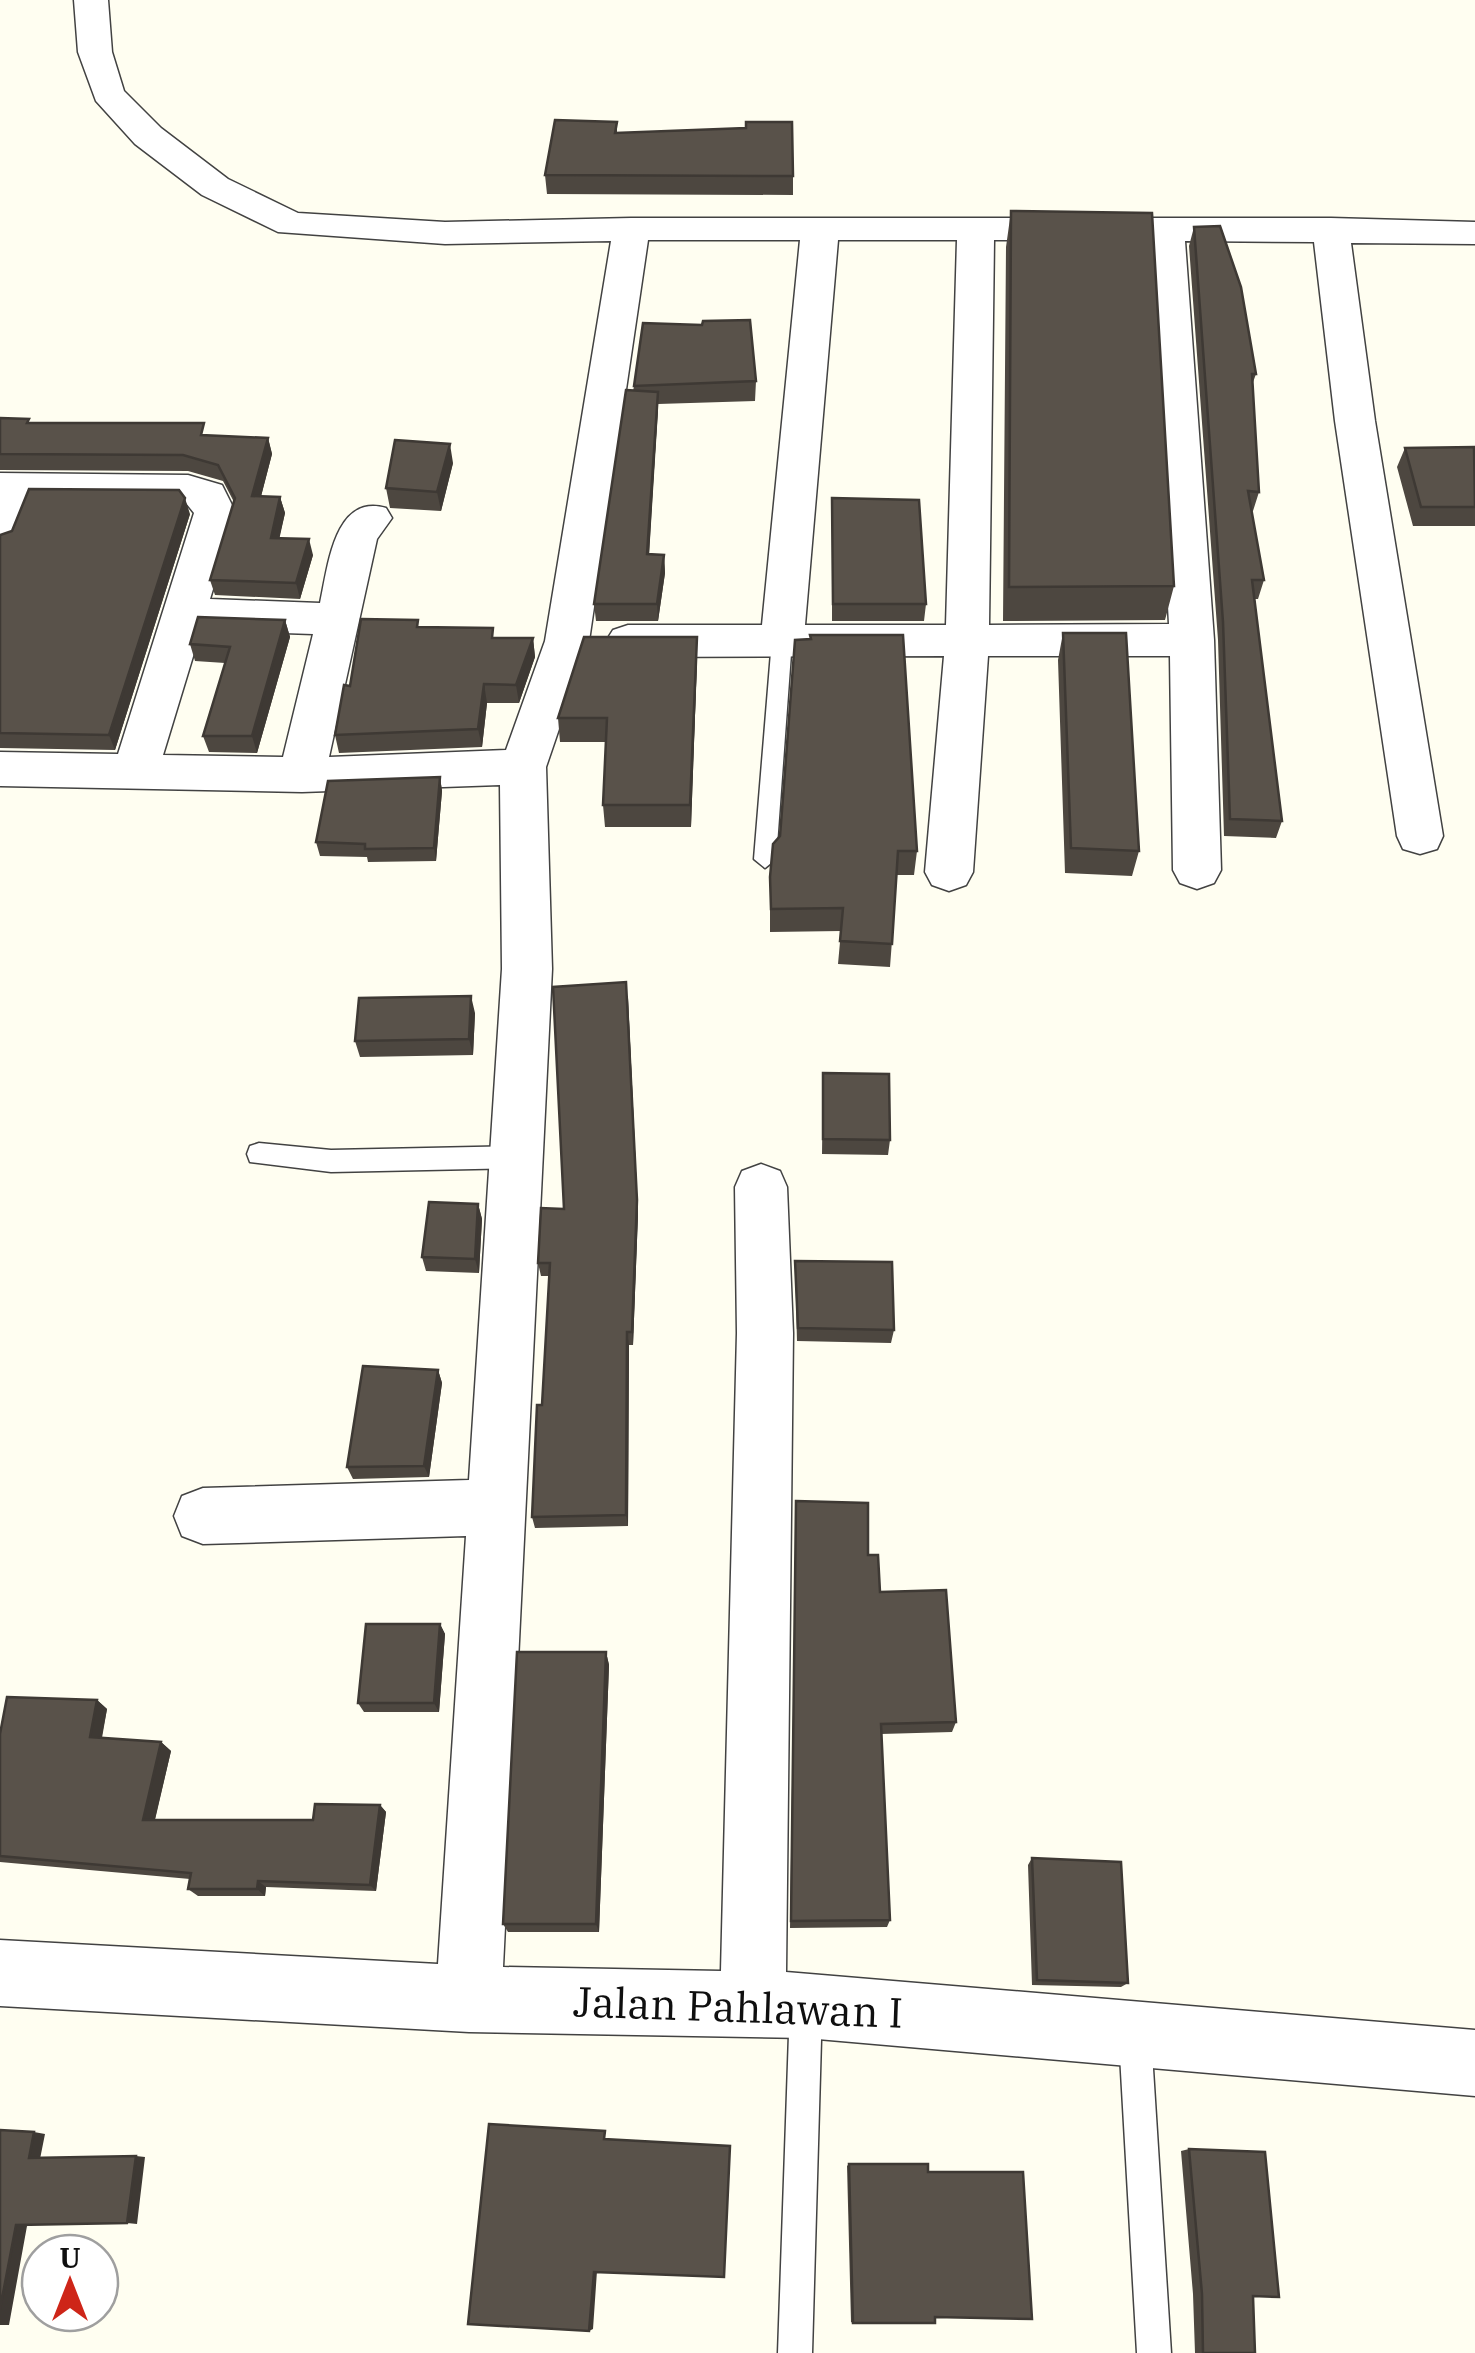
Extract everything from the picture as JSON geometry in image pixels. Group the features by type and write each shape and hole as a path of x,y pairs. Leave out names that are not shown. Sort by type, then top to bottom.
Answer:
{"street":[{"path":"92,0 96,52 108,94 148,136 214,187 292,224 445,233 631,229 1475,233"},
{"path":"469,1999 527,970 523,767 567,641 631,229"},
{"path":"782,640 820,229"},
{"path":"1166,229 1192,640 1197,870"},
{"path":"1331,230 1355,421 1420,836"},
{"path":"949,872 967,638 976,232"},
{"path":"0,536 9,487 188,488 206,495 215,513 135,772"},
{"path":"302,775 357,535 372,518"},
{"path":"186,614 339,619"},
{"path":"567,641 1192,640"},
{"path":"0,769 302,775 523,767"},
{"path":"761,1187 780,2004"},
{"path":"203,1516 497,1507"},
{"name":"Jalan Pahlawan I","path":"0,1973 469,1999 780,2004 1475,2063"}],"lane":[{"path":"765,859 782,640"},
{"path":"259,1154 331,1161 517,1157"},
{"path":"780,2004 796,2353"},
{"path":"1134,2032 1154,2353"}],"building":[{"path":"555,120 617,122 615,133 746,128 746,122 792,122 793,176 545,175"},
{"path":"1011,211 1152,213 1174,586 1009,587"},
{"path":"1220,226 1241,287 1256,374 1252,374 1259,492 1248,491 1264,580 1252,580 1282,821 1230,819 1223,622 1194,227"},
{"path":"750,320 756,381 634,386 643,323 702,325 703,321"},
{"path":"626,390 658,392 647,554 664,555 657,604 594,604"},
{"path":"0,418 29,419 27,423 204,423 201,435 268,438 252,496 280,497 271,538 309,539 296,583 210,580 235,498 218,465 183,455 0,454"},
{"path":"395,440 450,444 437,492 386,488"},
{"path":"1474,447 1475,507 1421,507 1405,448"},
{"path":"29,489 179,490 185,498 109,735 0,733 0,535 12,531"},
{"path":"832,498 919,500 926,604 833,604"},
{"path":"198,617 285,620 252,736 203,736 230,647 190,644"},
{"path":"361,619 418,620 417,627 493,628 492,638 533,638 516,685 484,684 478,729 335,735 344,685 350,686"},
{"path":"1063,633 1126,633 1139,851 1071,848"},
{"path":"810,635 903,635 917,851 898,851 892,944 840,941 843,908 771,909 770,877 773,844 780,836 795,640 811,639"},
{"path":"584,637 697,637 690,805 603,805 607,718 558,718"},
{"path":"440,777 434,848 365,849 365,844 316,842 328,781"},
{"path":"626,982 637,1200 632,1332 627,1332 626,1515 532,1517 550,1263 538,1263 541,1208 564,1209 553,987"},
{"path":"471,996 469,1039 355,1041 359,998"},
{"path":"823,1073 889,1074 890,1140 823,1139"},
{"path":"429,1202 478,1204 475,1259 422,1257"},
{"path":"795,1261 892,1262 894,1330 798,1328"},
{"path":"363,1366 438,1370 424,1466 347,1467"},
{"path":"796,1501 868,1503 868,1555 878,1555 880,1592 946,1590 956,1722 881,1724 890,1920 791,1921"},
{"path":"366,1624 440,1624 434,1703 358,1703"},
{"path":"517,1652 606,1652 596,1924 503,1924"},
{"path":"7,1697 97,1700 90,1737 161,1742 143,1820 313,1820 315,1804 380,1805 370,1885 258,1881 257,1889 188,1889 191,1873 0,1856 0,1734"},
{"path":"1032,1858 1121,1862 1128,1983 1037,1980"},
{"path":"489,2124 605,2131 604,2139 730,2146 724,2277 594,2272 589,2331 468,2324"},
{"path":"0,2130 34,2132 29,2158 136,2156 127,2223 16,2225 0,2309"},
{"path":"1189,2149 1265,2152 1279,2297 1253,2296 1255,2353 1203,2353 1202,2294"},
{"path":"849,2164 928,2164 928,2172 1023,2172 1032,2319 935,2317 935,2323 853,2323"}]}
